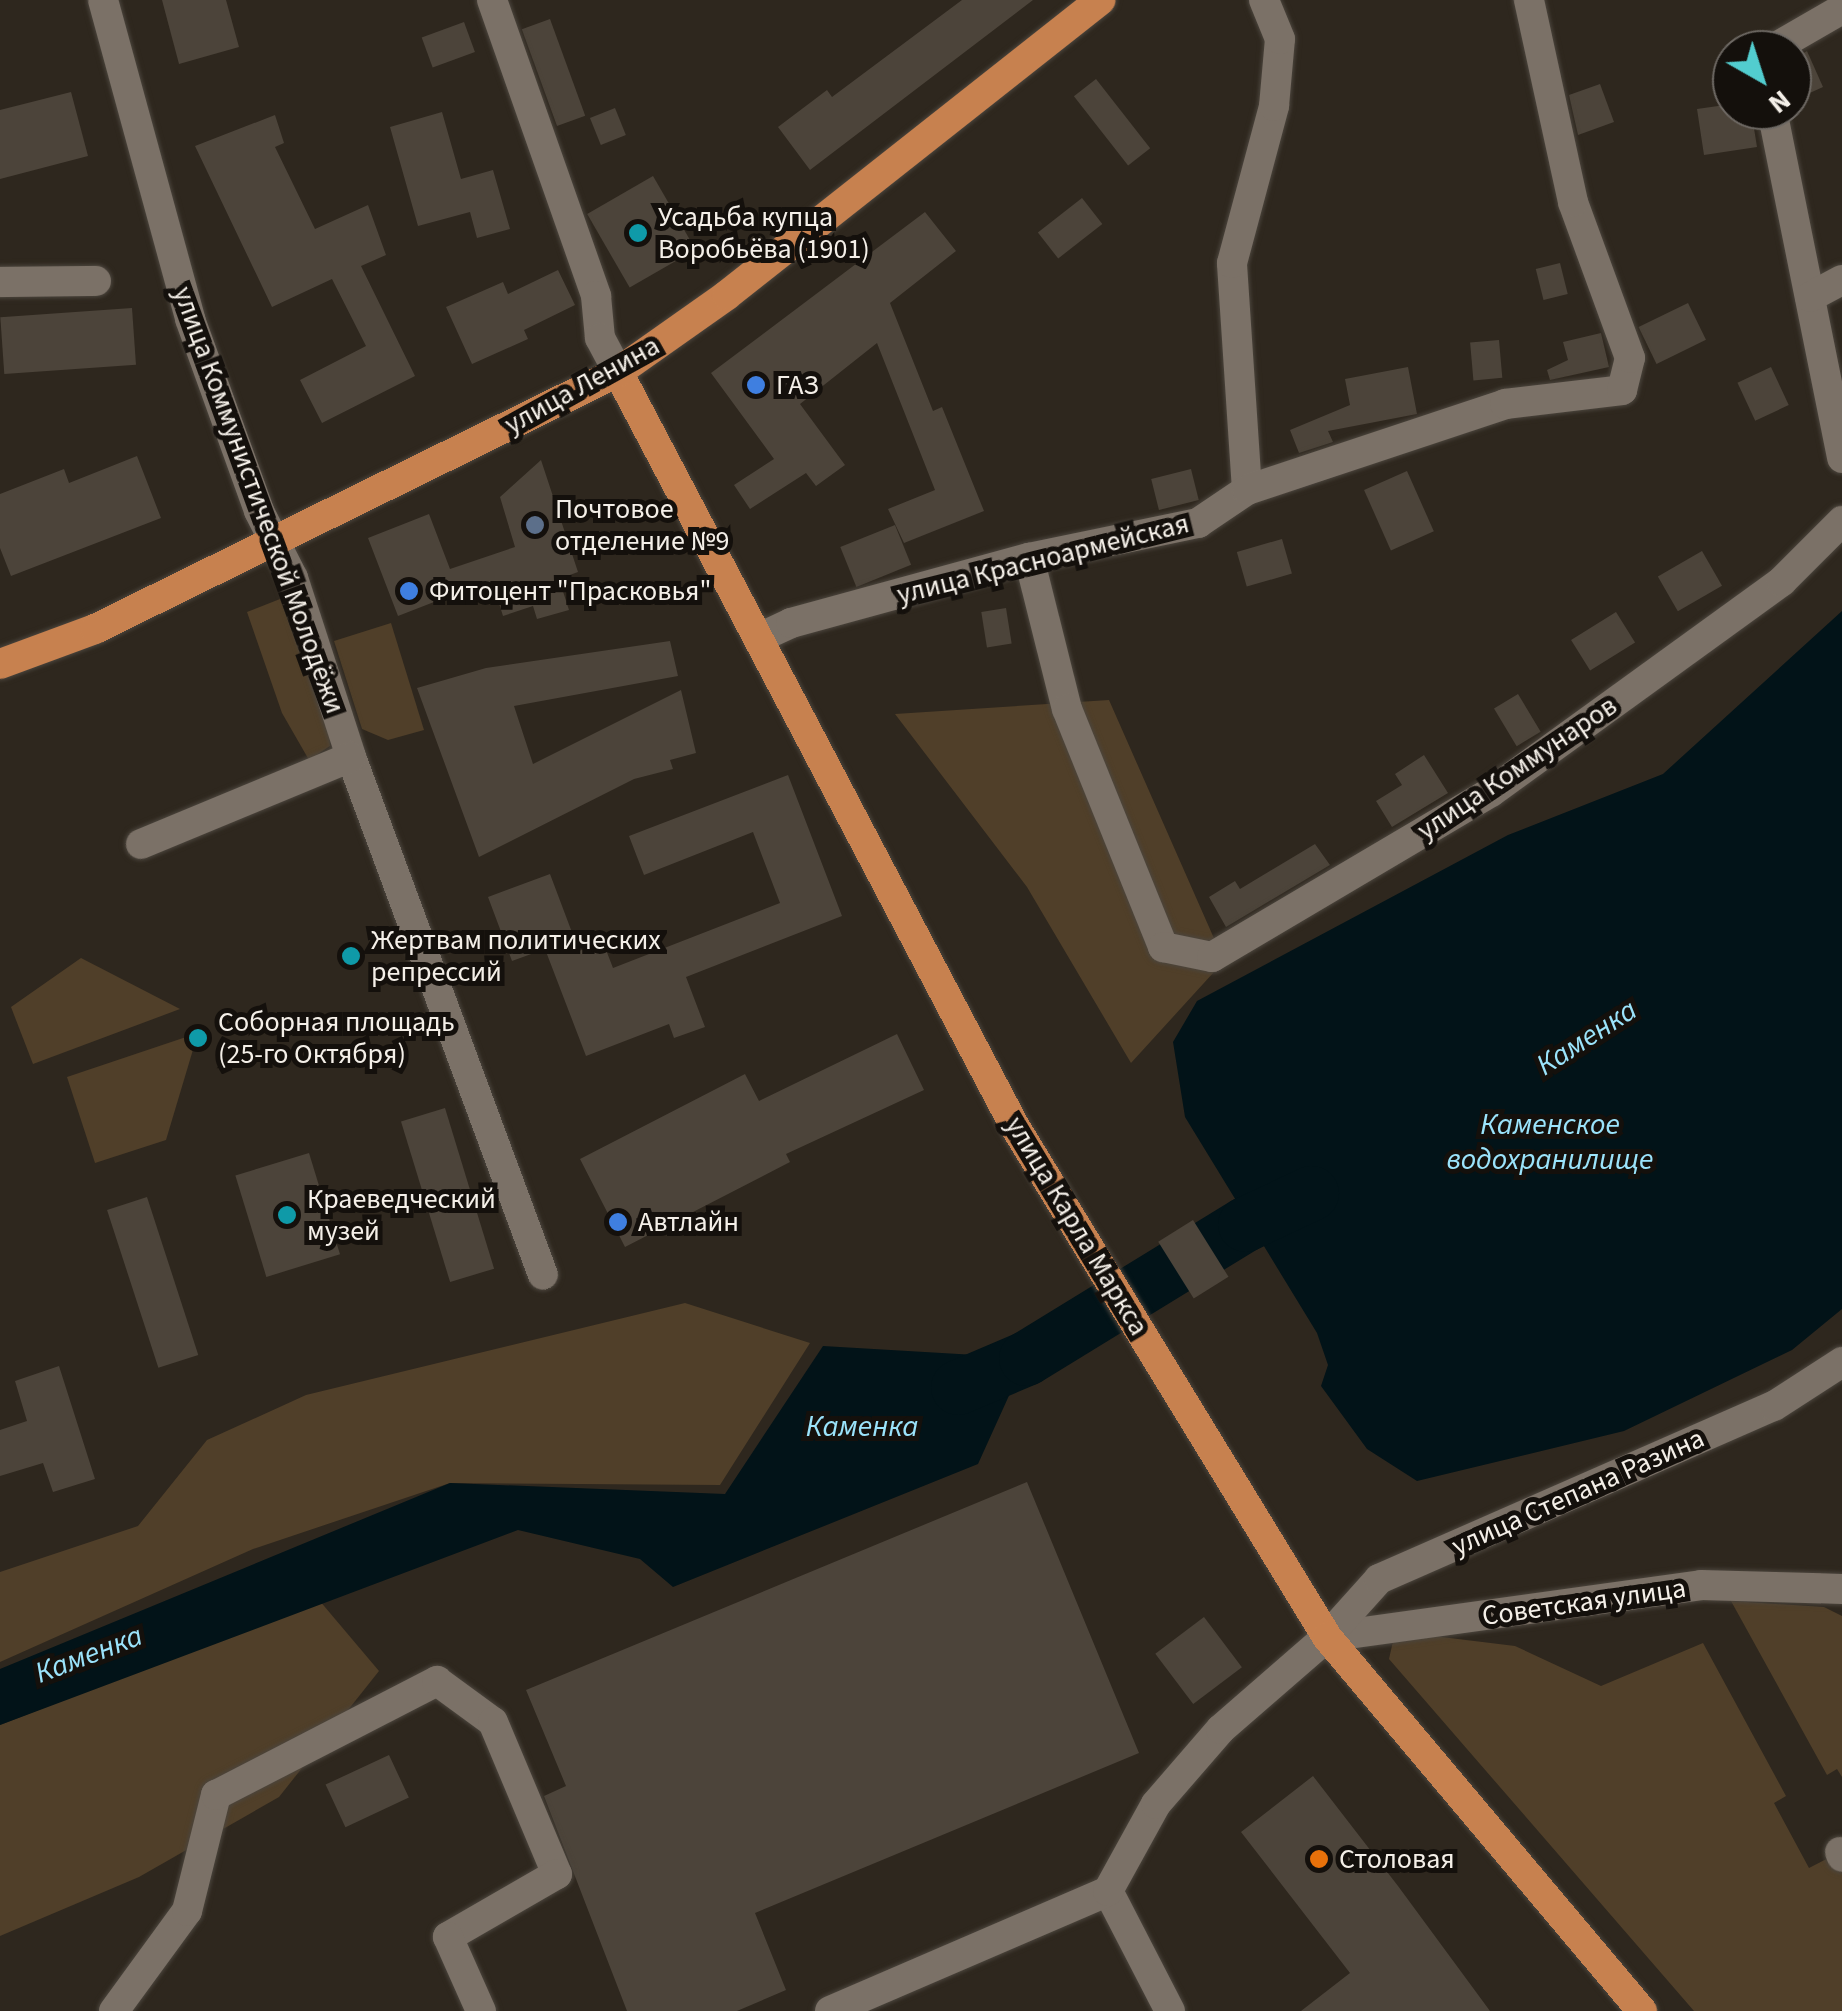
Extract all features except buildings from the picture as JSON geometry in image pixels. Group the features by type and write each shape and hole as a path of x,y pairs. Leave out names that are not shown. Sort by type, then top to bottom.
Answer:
{"main road":[{"name":"улица Ленина","path":"0,664 95,630 618,372 728,296 1100,0"},
{"name":"улица Карла Маркса","path":"618,372 762,637 1014,1125 1327,1637 1642,2011"}],"street":[{"name":"улица Коммунистической Молодёжи","path":"103,0 190,319 272,542 293,578 351,756 543,1275"},
{"path":"492,0 596,296 600,338 618,372"},
{"path":"1247,490 1232,263 1274,106 1280,38 1264,0"},
{"name":"улица Красноармейская","path":"762,637 790,623 1029,558 1198,523 1247,490 1506,404 1622,390 1630,358 1573,202 1529,0"},
{"path":"1805,30 1842,8"},
{"path":"1776,130 1842,458"},
{"path":"1810,297 1842,280"},
{"path":"0,282 96,281"},
{"name":"улица Коммунаров","path":"1029,558 1067,710 1163,947 1212,957 1491,792 1782,581 1842,520"},
{"path":"140,844 351,756"},
{"name":"улица Степана Разина","path":"1108,1891 1156,1804 1220,1729 1327,1637 1379,1578 1774,1406 1842,1362"},
{"name":"Советская улица","path":"1327,1637 1701,1585 1842,1589"},
{"path":"114,2011 187,1911 216,1795 437,1681 493,1722 557,1874 448,1936 481,2011"},
{"path":"830,2011 1108,1891 1170,2011"}],"shaded area":[{"path":"280,599 329,732 330,746 309,760 282,713 247,612"},
{"path":"391,623 424,730 388,740 362,729 334,641"},
{"path":"1109,700 1224,961 1131,1063 1027,887 895,714"},
{"path":"81,958 180,1009 33,1064 11,1007"},
{"path":"198,1033 166,1140 95,1163 67,1077"},
{"path":"685,1303 810,1343 720,1485 450,1483 253,1549 0,1662 0,1572 138,1526 207,1440 306,1395"},
{"path":"319,1600 379,1671 279,1797 139,1877 0,1936 0,1725"},
{"path":"1731,1601 1824,1607 1842,1616 1842,1777 1837,1769 1827,1775"},
{"path":"1409,1633 1515,1646 1601,1686 1703,1643 1786,1796 1774,1803 1809,1868 1842,1851 1842,2011 1694,2011 1389,1659 1393,1641"}],"water":[{"name":"Каменское водохранилище","path":"1842,611 1842,1309 1792,1350 1624,1431 1417,1481 1367,1449 1321,1386 1328,1365 1317,1333 1185,1117 1173,1042 1197,1001 1508,835 1663,774"},
{"name":"Каменка","path":"823,1346 1026,1358 978,1464 673,1587 640,1559 518,1530 0,1725 0,1669 450,1483 725,1494"}],"waterway":[{"name":"Каменка","path":"958,1387 1026,1358 1245,1224 1311,1193"}],"place":[{"name":"Усадьба купца Воробьёва (1901)","path":"638,233"},
{"name":"ГАЗ","path":"756,385"},
{"name":"Почтовое отделение №9","path":"535,525"},
{"name":"Фитоцент \"Прасковья\"","path":"409,591"},
{"name":"Жертвам политических репрессий","path":"351,956"},
{"name":"Соборная площадь (25-го Октября)","path":"198,1038"},
{"name":"Краеведческий музей","path":"287,1215"},
{"name":"Автлайн","path":"618,1222"},
{"name":"Столовая","path":"1319,1859"}]}
